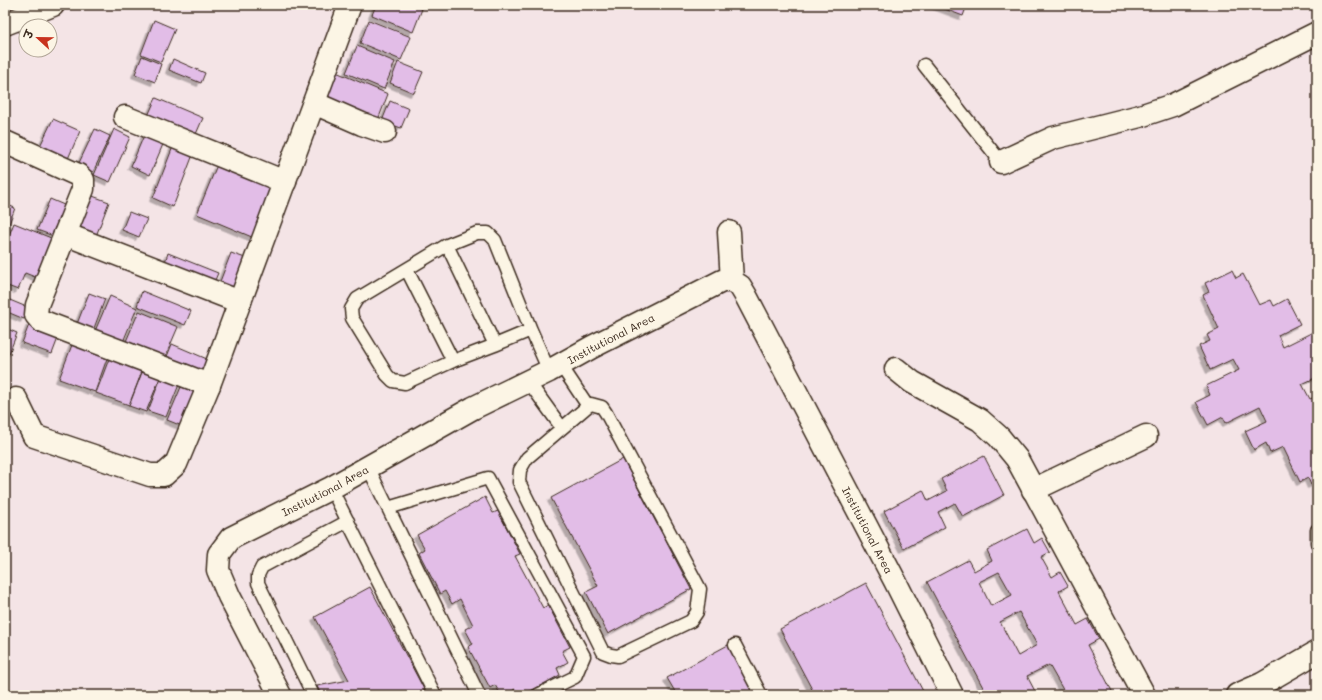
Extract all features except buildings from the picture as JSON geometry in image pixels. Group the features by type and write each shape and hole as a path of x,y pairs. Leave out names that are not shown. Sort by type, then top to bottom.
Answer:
{"street":[{"path":"5,24 53,5"},
{"path":"16,399 34,436 150,474 164,475 176,464 209,385 350,5"},
{"path":"1001,162 1053,138 1140,116 1173,105 1317,33"},
{"path":"314,104 385,132"},
{"path":"125,117 285,182"},
{"path":"5,142 78,175 83,180 82,188 37,305 36,314 41,321 209,385"},
{"path":"729,232 732,280"},
{"path":"65,234 240,302"},
{"name":"Institutional Area","path":"280,695 218,570 219,554 231,538 332,488 473,408 555,368 722,281 732,280 740,286 746,296 895,581 952,695"},
{"path":"896,369 912,382 980,420 999,437 1016,459 1144,695"},
{"path":"1033,490 1146,436"},
{"path":"1237,695 1264,689 1317,652"}],"lane":[{"path":"924,66 1001,162"},
{"path":"531,330 453,361 405,383 393,382 352,318 351,309 357,299 447,245 477,232 488,233 495,240 531,330 555,368 588,406"},
{"path":"447,245 495,345"},
{"path":"407,270 453,361"},
{"path":"528,381 562,428"},
{"path":"591,404 602,407 700,589 697,612 691,621 618,656 604,652 519,482 520,470 527,458 562,428 591,404"},
{"path":"368,467 479,695"},
{"path":"388,508 488,478 584,656 575,677 538,695"},
{"path":"332,488 435,695"},
{"path":"313,695 258,583 258,575 262,566 348,521"},
{"path":"1317,530 1317,543"},
{"path":"735,645 761,695"}]}
